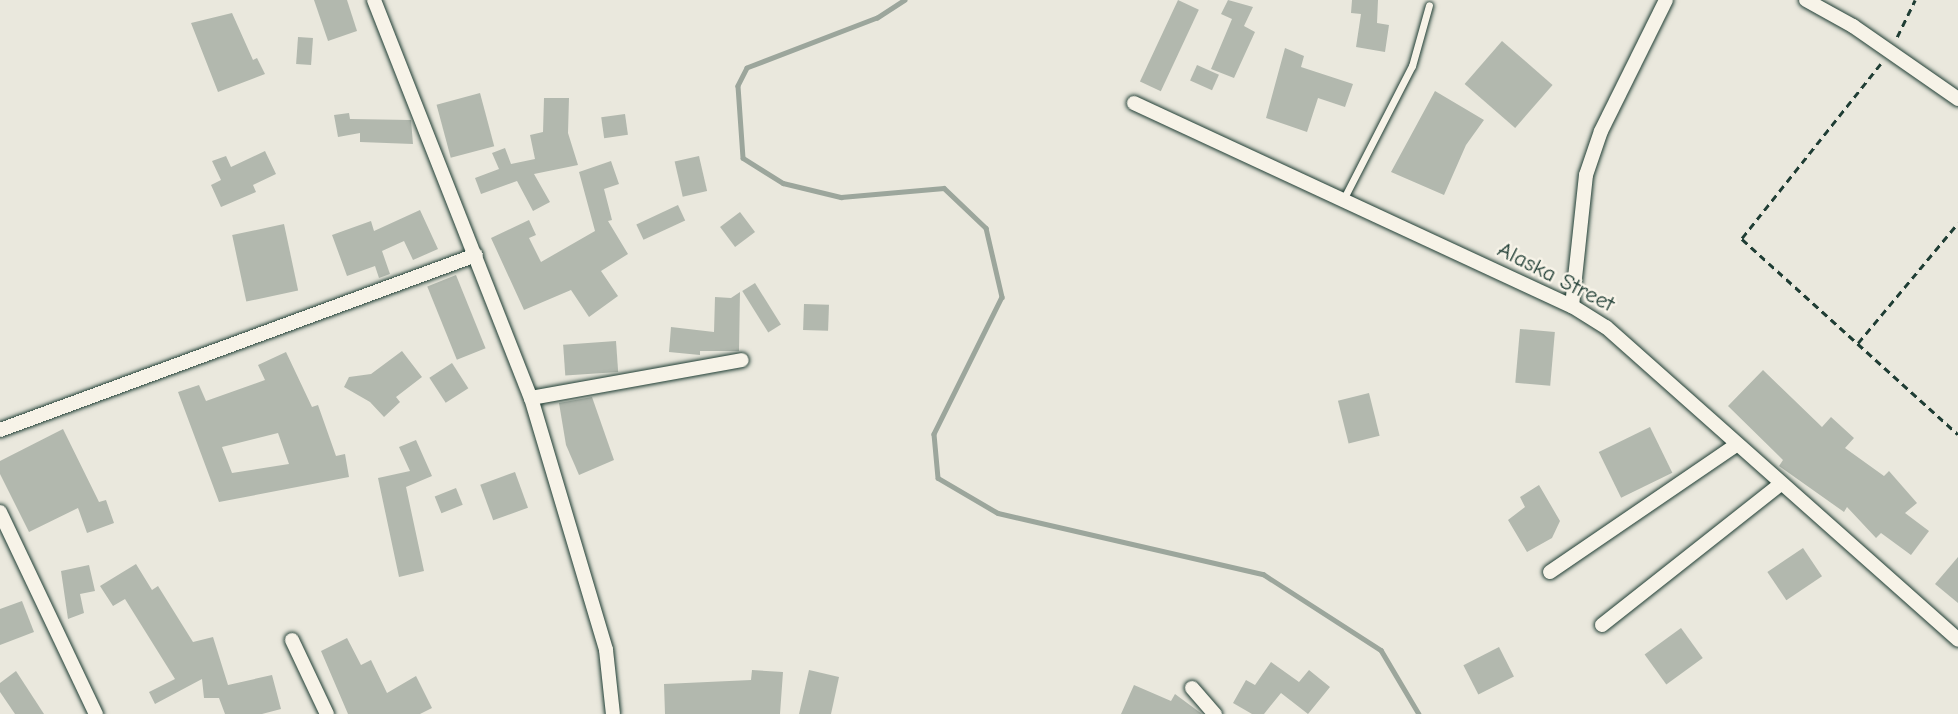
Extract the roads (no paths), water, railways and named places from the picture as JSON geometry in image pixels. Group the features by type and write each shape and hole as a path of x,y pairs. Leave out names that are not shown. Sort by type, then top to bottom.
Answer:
{"street":[{"path":"374,0 531,398 606,650 613,714"},
{"path":"1572,306 1586,175 1601,131 1666,0"},
{"path":"1805,0 1890,52 1958,99"},
{"name":"Alaska Street","path":"1133,103 1572,306 1637,350 1735,446 1958,640"},
{"path":"0,430 476,255"},
{"path":"531,398 742,360"},
{"path":"1550,572 1735,446"},
{"path":"1602,625 1779,485"},
{"path":"0,512 96,714"},
{"path":"292,639 327,714"},
{"path":"1192,688 1215,714"}],"lane":[{"path":"1342,201 1412,66 1429,5"}],"waterway":[{"path":"905,0 877,18 747,68 738,86 743,158 783,183 841,197 944,188 986,228 1002,297 934,434 938,478 998,513 1263,574 1381,650 1419,714"}]}
